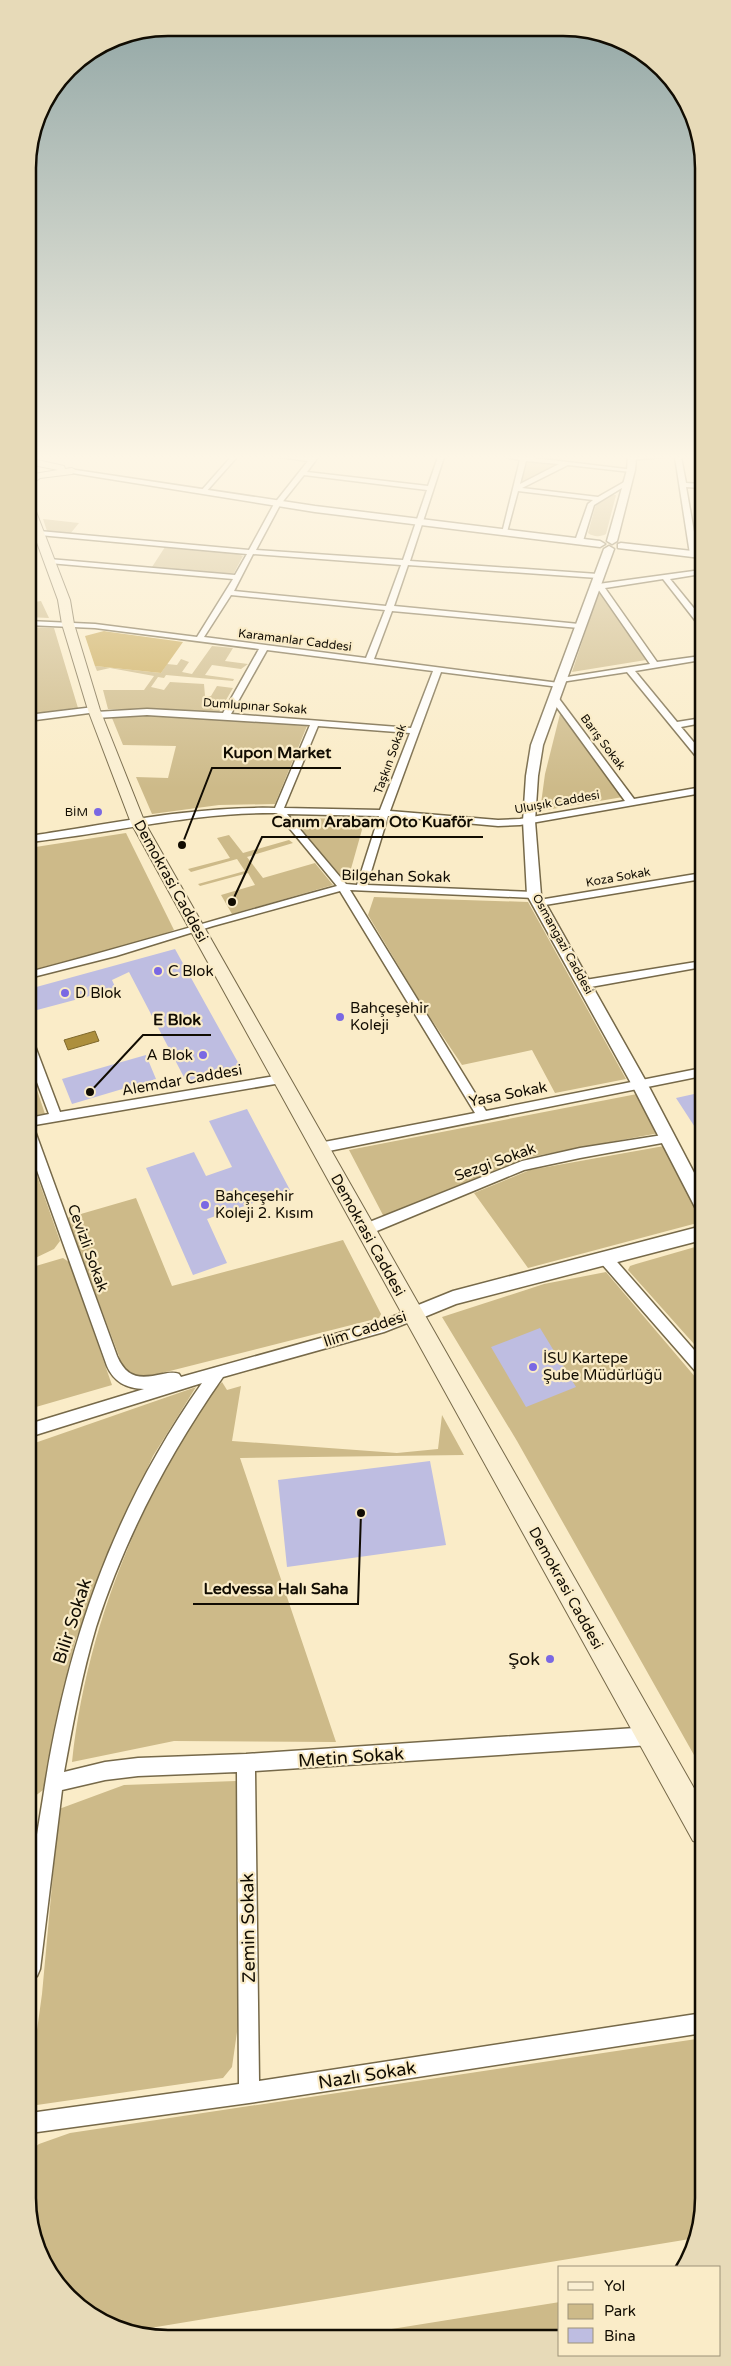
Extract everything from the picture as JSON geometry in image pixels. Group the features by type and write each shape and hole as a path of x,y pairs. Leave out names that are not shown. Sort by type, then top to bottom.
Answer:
{"main road":[{"name":"Demokrasi Caddesi","path":"53,567 64,600 68,624 95,713 138,823 319,1148 367,1230 412,1315 694,1815"},
{"name":"Demokrasi Caddesi","path":"52,602 68,624"}],"street":[{"path":"131,567 236,577"},
{"path":"199,640 241,567"},
{"path":"369,661 403,567"},
{"path":"447,567 597,583 695,573"},
{"name":"Osmangazi Caddesi","path":"602,567 579,626 537,745 532,776 529,821 536,899 585,984 669,1138 694,1189"},
{"path":"664,577 695,614"},
{"path":"597,583 655,664"},
{"path":"228,593 579,626"},
{"name":"Karamanlar Caddesi","path":"37,623 68,624 369,661 560,682 655,664 695,659"},
{"path":"226,716 264,648"},
{"name":"Taşkın Sokak","path":"361,888 384,813 413,731 438,669"},
{"path":"629,669 695,749"},
{"name":"Barış Sokak","path":"554,698 631,802"},
{"name":"Dumlupınar Sokak","path":"37,717 95,713 147,712 226,716 413,731"},
{"path":"675,725 695,721"},
{"path":"315,723 278,810 343,887 483,1116"},
{"name":"Uluışık Caddesi","path":"37,838 207,813 278,810 384,813 498,822 529,821 695,791"},
{"name":"Koza Sokak","path":"536,899 695,877"},
{"name":"Bilgehan Sokak","path":"37,973 112,954 196,928 343,887 536,899"},
{"path":"585,984 695,965"},
{"path":"37,1066 56,1118"},
{"name":"Yasa Sokak","path":"319,1148 695,1074"},
{"name":"Alemdar Caddesi","path":"37,1121 282,1079"},
{"name":"Sezgi Sokak","path":"367,1230 522,1166 580,1153 669,1138"},
{"name":"Cevizli Sokak","path":"37,1152 110,1356 120,1375 129,1380 143,1383 195,1373 218,1372"},
{"name":"İlim Caddesi","path":"36,1429 218,1372 384,1326 453,1298 694,1235"},
{"path":"606,1259 694,1360"},
{"name":"Bilir Sokak","path":"36,1919 53,1783 78,1664 107,1578 143,1494 166,1450 192,1408 218,1372"},
{"name":"Metin Sokak","path":"53,1783 105,1771 138,1767 246,1763 650,1736"},
{"name":"Zemin Sokak","path":"246,1763 249,2093"},
{"name":"Nazlı Sokak","path":"36,2122 249,2093 694,2024"}],"green space":[{"path":"157,567 237,567 234,573"},
{"path":"599,591 646,660 572,672"},
{"path":"41,601 49,618 37,617 37,602"},
{"path":"37,627 54,628 78,708 37,713"},
{"path":"212,646 233,648 225,661 248,664 241,669 212,665 205,675 234,679 233,681 166,675 164,678 158,677 151,687 164,690 170,682 204,684 205,696 211,696 217,686 233,688 219,712 108,709 103,690 144,690 154,676 110,668 97,671 95,666 161,673 167,664 177,665 181,659 189,662 182,672 192,674"},
{"path":"560,714 623,797 540,811 545,774"},
{"path":"129,715 209,718 307,726 275,804 219,805 152,814 136,777 168,778 176,746 123,745 112,718"},
{"path":"292,818 365,819 347,883"},
{"path":"126,833 174,930 151,939 37,969 37,847"},
{"path":"229,835 243,853 289,840 293,843 247,857 263,878 315,863 333,885 232,914 221,895 255,885 248,873 200,886 198,884 245,871 237,859 191,872 188,869 230,858 217,838"},
{"path":"374,897 528,902 626,1079 555,1093 532,1050 462,1065 425,1010 368,915"},
{"path":"37,1089 45,1114 37,1115"},
{"path":"637,1094 659,1133 525,1158 384,1217 349,1150"},
{"path":"664,1146 694,1205 694,1224 528,1268 474,1193 530,1170"},
{"path":"37,1174 60,1241 54,1249 36,1257"},
{"path":"136,1198 172,1286 343,1240 381,1314 379,1318 150,1376 131,1373 122,1364 67,1218"},
{"path":"694,1247 694,1345 628,1270 630,1266"},
{"path":"63,1258 69,1262 112,1385 36,1407 36,1266"},
{"path":"606,1272 694,1376 694,1755 517,1441 442,1317 544,1284"},
{"path":"222,1382 227,1390 241,1386 232,1441 397,1453 438,1449 442,1415 464,1455 240,1458 336,1742 174,1741 72,1762 86,1678 97,1636 125,1555 161,1478 200,1410"},
{"path":"196,1387 153,1456 103,1566 75,1642 62,1695 43,1790 36,1795 36,1442"},
{"path":"236,1781 238,2025 232,2067 223,2078 36,2105 36,2034 42,1994 59,1809 124,1785"},
{"path":"694,2039 694,2215 688,2239 150,2328 126,2323 88,2303 63,2278 46,2248 37,2215 36,2146 70,2133"},
{"path":"558,2302 558,2330 385,2330"}],"shaded area":[{"path":"104,631 183,642 161,673 95,666 85,636"},
{"path":"95,1031 99,1041 68,1050 64,1040"}],"building":[{"path":"175,949 240,1066 187,1083 129,972 112,980 116,989 37,1010 37,987"},
{"path":"146,1055 156,1079 72,1104 62,1079"},
{"path":"694,1094 695,1127 676,1098"},
{"name":"Bahçeşehir Koleji 2. Kısım","path":"247,1109 290,1190 207,1219 227,1263 193,1275 146,1168 194,1152 206,1176 232,1167 209,1121"},
{"name":"İSU Kartepe Şube Müdürlüğü","path":"540,1328 576,1387 526,1407 491,1347"},
{"path":"430,1461 446,1545 287,1567 278,1480"}],"place":[{"name":"BİM","path":"98,812"},
{"name":"Kupon Market","path":"182,845"},
{"name":"Canım Arabam Oto Kuaför","path":"232,902"},
{"name":"C Blok","path":"158,971"},
{"name":"D Blok","path":"65,993"},
{"name":"Bahçeşehir Koleji","path":"340,1017"},
{"name":"A Blok","path":"203,1055"},
{"name":"E Blok","path":"90,1092"},
{"name":"Bahçeşehir Koleji 2. Kısım","path":"205,1205"},
{"name":"İSU Kartepe Şube Müdürlüğü","path":"533,1367"},
{"name":"Ledvessa Halı Saha","path":"361,1513"},
{"name":"Şok","path":"550,1659"}]}
